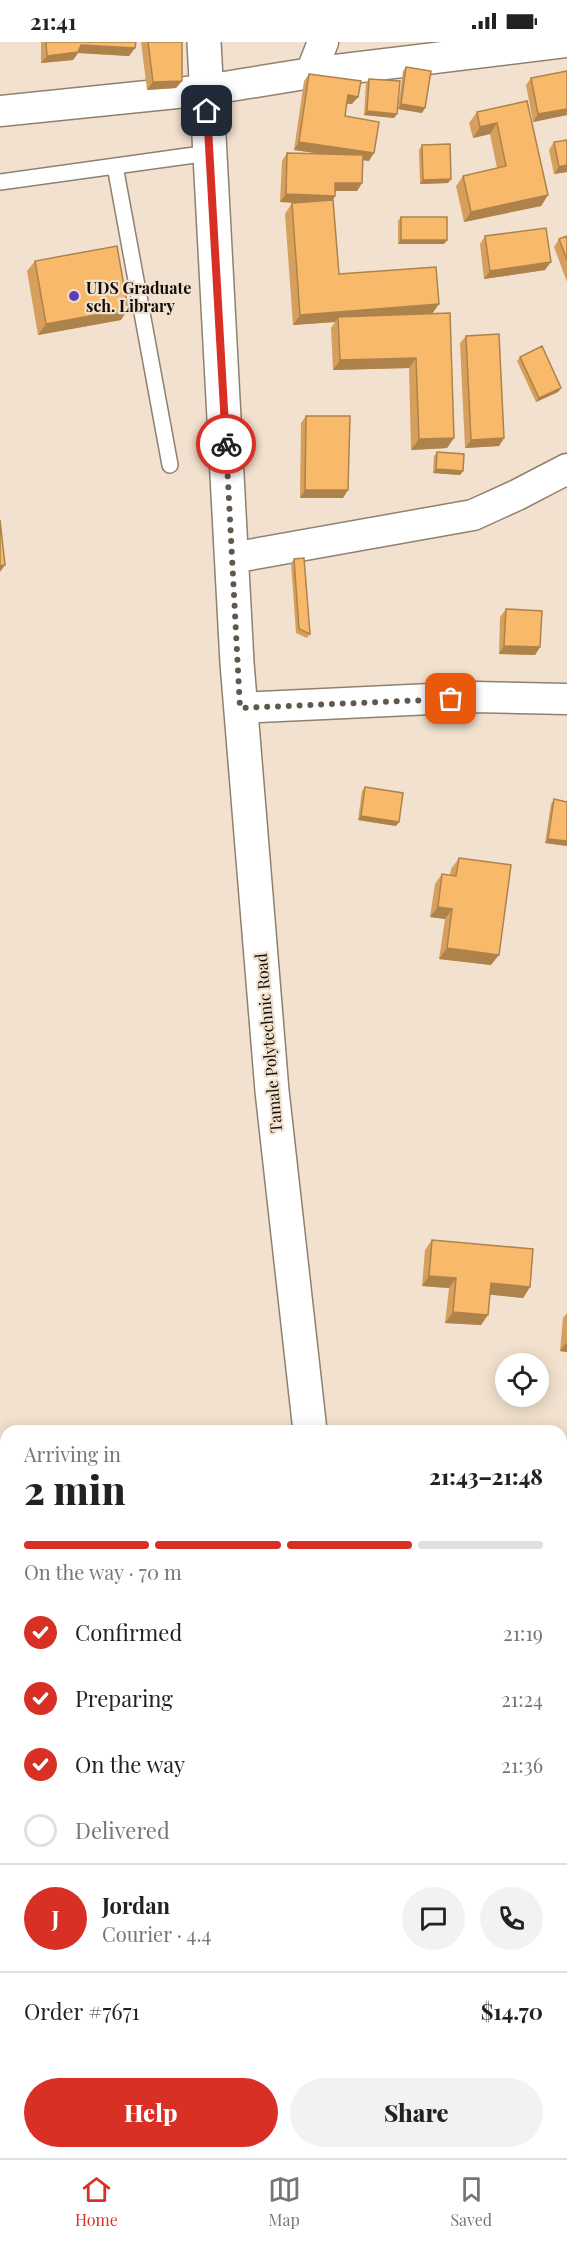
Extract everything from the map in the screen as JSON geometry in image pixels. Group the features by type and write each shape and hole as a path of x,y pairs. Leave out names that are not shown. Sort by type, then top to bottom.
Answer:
{"street":[{"name":"Tamale Polytechnic Road","path":"204,42 240,708 272,1091 309,1425"},
{"path":"311,73 323,42"},
{"path":"0,111 206,90 311,73 566,42"},
{"path":"232,558 473,515 567,469"},
{"path":"240,708 474,698 567,699"}],"lane":[{"path":"0,182 209,153"},
{"path":"115,166 170,465"}],"building":[{"path":"46,42 136,42 135,48 81,45 78,52 47,56"},
{"path":"148,42 182,42 182,81 153,82"},
{"path":"406,67 431,71 425,108 401,104"},
{"path":"567,71 567,109 538,114 531,78"},
{"path":"309,74 361,81 358,97 348,95 345,116 379,122 374,153 299,142"},
{"path":"369,79 400,81 397,114 367,111"},
{"path":"527,101 548,195 471,212 463,176 506,166 497,123 480,127 477,112"},
{"path":"567,140 567,165 559,167 554,142"},
{"path":"450,144 451,179 423,180 422,145"},
{"path":"287,153 363,155 362,183 335,183 335,196 286,194"},
{"path":"333,200 339,274 436,267 439,304 300,315 292,203"},
{"path":"401,217 447,217 447,240 401,240"},
{"path":"546,228 551,262 490,271 485,236"},
{"path":"567,236 567,260 559,239"},
{"name":"UDS Graduate sch. Library","path":"117,246 128,309 46,324 35,261"},
{"path":"450,313 454,438 419,439 416,358 340,360 338,317"},
{"path":"499,334 504,438 471,440 466,336"},
{"path":"542,346 561,388 539,398 520,357"},
{"path":"306,416 350,416 348,490 305,490"},
{"path":"437,452 464,454 463,471 436,469"},
{"path":"0,520 5,565 0,566"},
{"path":"304,558 310,634 299,629 294,559"},
{"path":"506,609 542,611 540,647 504,646"},
{"path":"365,787 403,793 399,822 361,816"},
{"path":"554,799 567,802 567,841 548,839"},
{"path":"459,858 511,865 499,955 447,948 452,909 438,907 442,874 456,876"},
{"path":"432,1240 533,1249 530,1287 491,1283 488,1315 453,1312 456,1278 429,1276"}],"way so far":[{"path":"226,444 240,708 451,699"}],"place":[{"name":"UDS Graduate sch. Library","path":"74,296"}],"route":[{"path":"207,111 226,444"}]}
